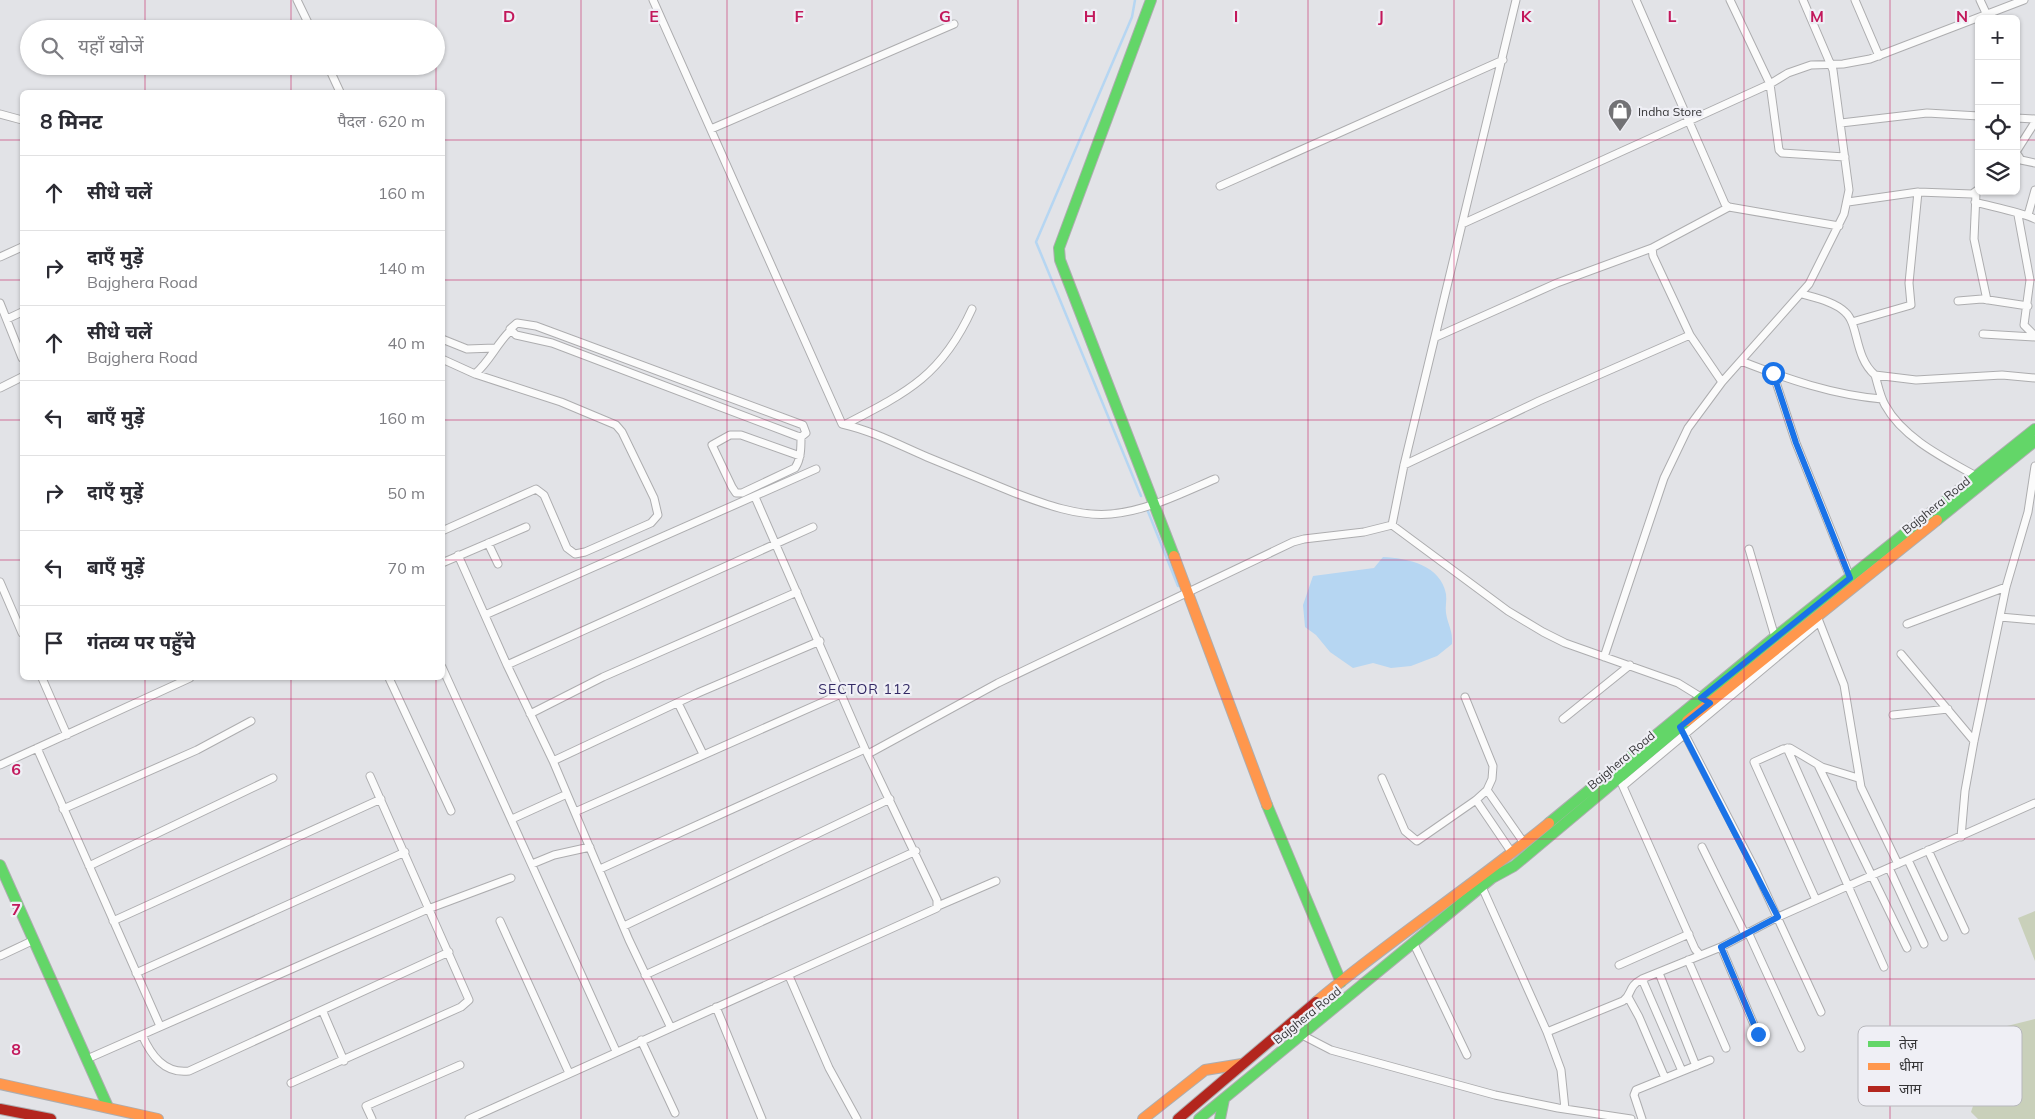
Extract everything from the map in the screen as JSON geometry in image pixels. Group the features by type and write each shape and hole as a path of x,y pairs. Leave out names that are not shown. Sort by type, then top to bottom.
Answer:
{"main road":[{"path":"1151,0 1067,223 1058,254 1188,591 1269,811 1341,982"},
{"name":"Bajghera Road","path":"1200,1119 1492,878 1514,866 1683,731 1706,700 1775,637 2035,429"},
{"name":"Bajghera Road","path":"1178,1119 1341,982 1502,862 1706,700 1818,619 2035,441"},
{"path":"0,865 4,884 34,940 108,1107"},
{"path":"1372,958 1379,971"},
{"path":"1143,1119 1205,1070 1244,1063"},
{"path":"0,1084 158,1119"},
{"path":"1220,1119 1224,1099"},
{"path":"0,1109 51,1119"}],"street":[{"path":"298,0 307,20"},
{"path":"652,0 842,424 886,437 926,456 1027,497 1066,509 1109,515 1154,504 1215,479"},
{"path":"1392,525 1404,465 1516,0"},
{"path":"1636,0 1722,200 1729,207 1839,226"},
{"path":"1730,0 1770,84 1777,145 1780,152 1845,157"},
{"path":"1604,657 1664,478 1688,428 1722,382 1802,294 1818,269 1839,226 1848,202 1842,122 1831,64 1803,0"},
{"path":"1855,0 1879,56"},
{"path":"1980,0 1986,13"},
{"path":"1462,224 1690,122 1802,68 1843,64 1879,56 1986,13 2024,0"},
{"path":"711,129 954,24"},
{"path":"1220,186 1503,60"},
{"path":"332,75 339,90"},
{"path":"1842,122 1926,113 1975,116"},
{"path":"0,114 20,119"},
{"path":"2017,150 2035,121 2020,119"},
{"path":"2020,158 2035,163"},
{"path":"1975,202 2018,215 2032,217 2035,190"},
{"path":"1848,202 1918,192 1975,191"},
{"path":"1852,322 1911,306 1909,283 1918,192"},
{"path":"1976,195 1974,239 1987,300"},
{"path":"1436,337 1557,283 1581,276 1652,248 1729,207"},
{"path":"2018,215 2030,277 2028,306 2024,325 2035,336"},
{"path":"0,257 20,247"},
{"path":"1652,248 1653,256 1690,335 1722,382"},
{"path":"1802,294 1841,308 1852,322 1863,358 1875,375 1882,399 1898,423 1919,441 1976,476"},
{"path":"1958,301 1987,300 2028,306"},
{"path":"0,303 20,352"},
{"path":"846,425 927,377 952,347 972,309"},
{"path":"8,319 20,313"},
{"path":"475,374 489,361 496,348 510,331 510,326 517,323 529,324 803,425 806,433 801,437 800,456 796,466 790,472 739,493 732,487 712,445 730,435 741,435 800,456"},
{"path":"510,331 570,350 801,437"},
{"path":"1983,334 2035,336"},
{"path":"1404,465 1539,401 1690,335"},
{"path":"445,340 467,348 496,348"},
{"path":"570,350 575,340"},
{"path":"445,360 475,374 561,402 616,425 622,432 654,498 658,515 651,523 585,552 575,554 564,543 544,495 536,489 445,530"},
{"path":"1741,360 1773,373 1840,394 1882,399"},
{"path":"1773,373 1796,443 1850,578"},
{"path":"1875,375 1916,380 2002,375 2035,378"},
{"path":"0,388 20,379"},
{"path":"1960,836 1964,791 1974,741 2006,587 2028,512 2035,466"},
{"path":"485,615 816,469"},
{"path":"755,497 820,641 867,752 916,851 938,906"},
{"path":"1392,525 1515,616 1554,638 1678,683 1706,700"},
{"path":"600,869 867,752 998,683 1297,540 1364,532 1392,525"},
{"path":"445,562 526,527"},
{"path":"507,665 813,527"},
{"path":"488,543 498,564"},
{"path":"1749,549 1775,637"},
{"path":"458,555 507,665 553,761 645,975 670,1026"},
{"path":"0,582 20,628"},
{"path":"1907,624 2006,587"},
{"path":"530,714 603,677 797,592"},
{"path":"2000,617 2035,620"},
{"path":"1821,1012 1778,917 1683,731 1818,619 1844,685 1856,750 1858,778 1868,804 1898,864"},
{"path":"553,761 678,703 820,641"},
{"path":"1901,654 1974,741"},
{"path":"1563,719 1630,665"},
{"path":"445,674 616,1052"},
{"path":"43,680 67,735"},
{"path":"0,765 186,680"},
{"path":"390,680 451,811"},
{"path":"575,812 841,694"},
{"path":"1382,778 1405,831 1417,841 1488,790 1492,779 1493,766 1465,697"},
{"path":"678,703 703,754"},
{"path":"1893,715 1948,710"},
{"path":"63,809 197,750 252,721"},
{"path":"37,748 160,1026"},
{"path":"1816,900 1754,766 1756,760 1787,748 1818,765 1858,778"},
{"path":"1787,748 1884,967"},
{"path":"1818,765 1907,948"},
{"path":"291,1083 344,1061 467,1004 469,997 370,776"},
{"path":"89,866 273,778"},
{"path":"1621,782 1700,955"},
{"path":"1488,790 1524,843"},
{"path":"512,819 567,794"},
{"path":"113,921 381,799"},
{"path":"624,926 890,800"},
{"path":"1476,800 1512,853"},
{"path":"1665,1078 1639,1017 1628,997 1632,985 1642,979 1721,947 1778,917 1850,887 2035,802"},
{"path":"532,864 554,855 590,847"},
{"path":"1702,847 1801,1048"},
{"path":"1928,850 1965,930"},
{"path":"645,975 916,851"},
{"path":"136,973 405,852"},
{"path":"1908,860 1944,936"},
{"path":"1889,868 1924,944"},
{"path":"87,1059 428,909 511,878"},
{"path":"469,1119 670,1026 790,976 935,910 938,906 996,881"},
{"path":"1482,887 1547,1032 1563,1077 1565,1109"},
{"path":"500,921 569,1073"},
{"path":"1618,965 1689,934"},
{"path":"0,956 34,940"},
{"path":"1413,942 1468,1055"},
{"path":"1721,947 1758,1034"},
{"path":"142,1035 154,1059 172,1069 184,1072 323,1012 449,952"},
{"path":"1688,960 1726,1048"},
{"path":"1659,973 1696,1066"},
{"path":"790,976 829,1068 857,1119"},
{"path":"1642,979 1682,1071"},
{"path":"1547,1032 1628,997"},
{"path":"716,1007 762,1119"},
{"path":"323,1012 344,1061"},
{"path":"1302,1035 1331,1050 1495,1095 1565,1109 1631,1119"},
{"path":"641,1040 675,1113"},
{"path":"1642,1119 1634,1093 1710,1060"},
{"path":"372,1119 366,1106 460,1065"}],"green space":[{"path":"2035,911 2035,961 2018,918"},
{"path":"2035,1019 2035,1119 1978,1119 1971,1112 1973,1106 2022,1106 2022,1026 2007,1026"}],"water":[{"path":"1383,557 1402,559 1422,565 1437,576 1443,584 1446,594 1446,613 1452,644 1437,656 1411,666 1391,668 1373,663 1353,668 1330,652 1316,635 1305,627 1303,605 1313,576 1374,568"}],"waterway":[{"path":"1135,0 1132,17 1036,242 1141,496"},
{"path":"1147,509 1178,586"}],"traffic: fast":[{"path":"1151,0 1059,248 1060,260 1174,556"},
{"path":"1549,823 1775,637 2035,429"},
{"path":"1937,520 2035,441"},
{"path":"1199,1119 1492,878 1514,866 1687,721"},
{"path":"1267,805 1341,982"},
{"path":"0,865 108,1107"},
{"path":"1220,1119 1224,1099"}],"traffic: slow":[{"path":"1687,721 1937,520"},
{"path":"1174,556 1267,805"},
{"path":"1316,1002 1549,823"},
{"path":"1143,1119 1205,1070 1242,1064"},
{"path":"0,1084 158,1119"}],"traffic: jam":[{"path":"1178,1119 1316,1002"},
{"path":"0,1109 51,1119"}],"place":[{"name":"Indha Store","path":"1620,132"}],"district":[{"name":"SECTOR 112","path":"865,689"}],"route":[{"path":"1758,1034 1721,947 1778,917 1730,820 1680,727 1710,703 1701,698 1850,578 1796,443 1773,373"}]}
